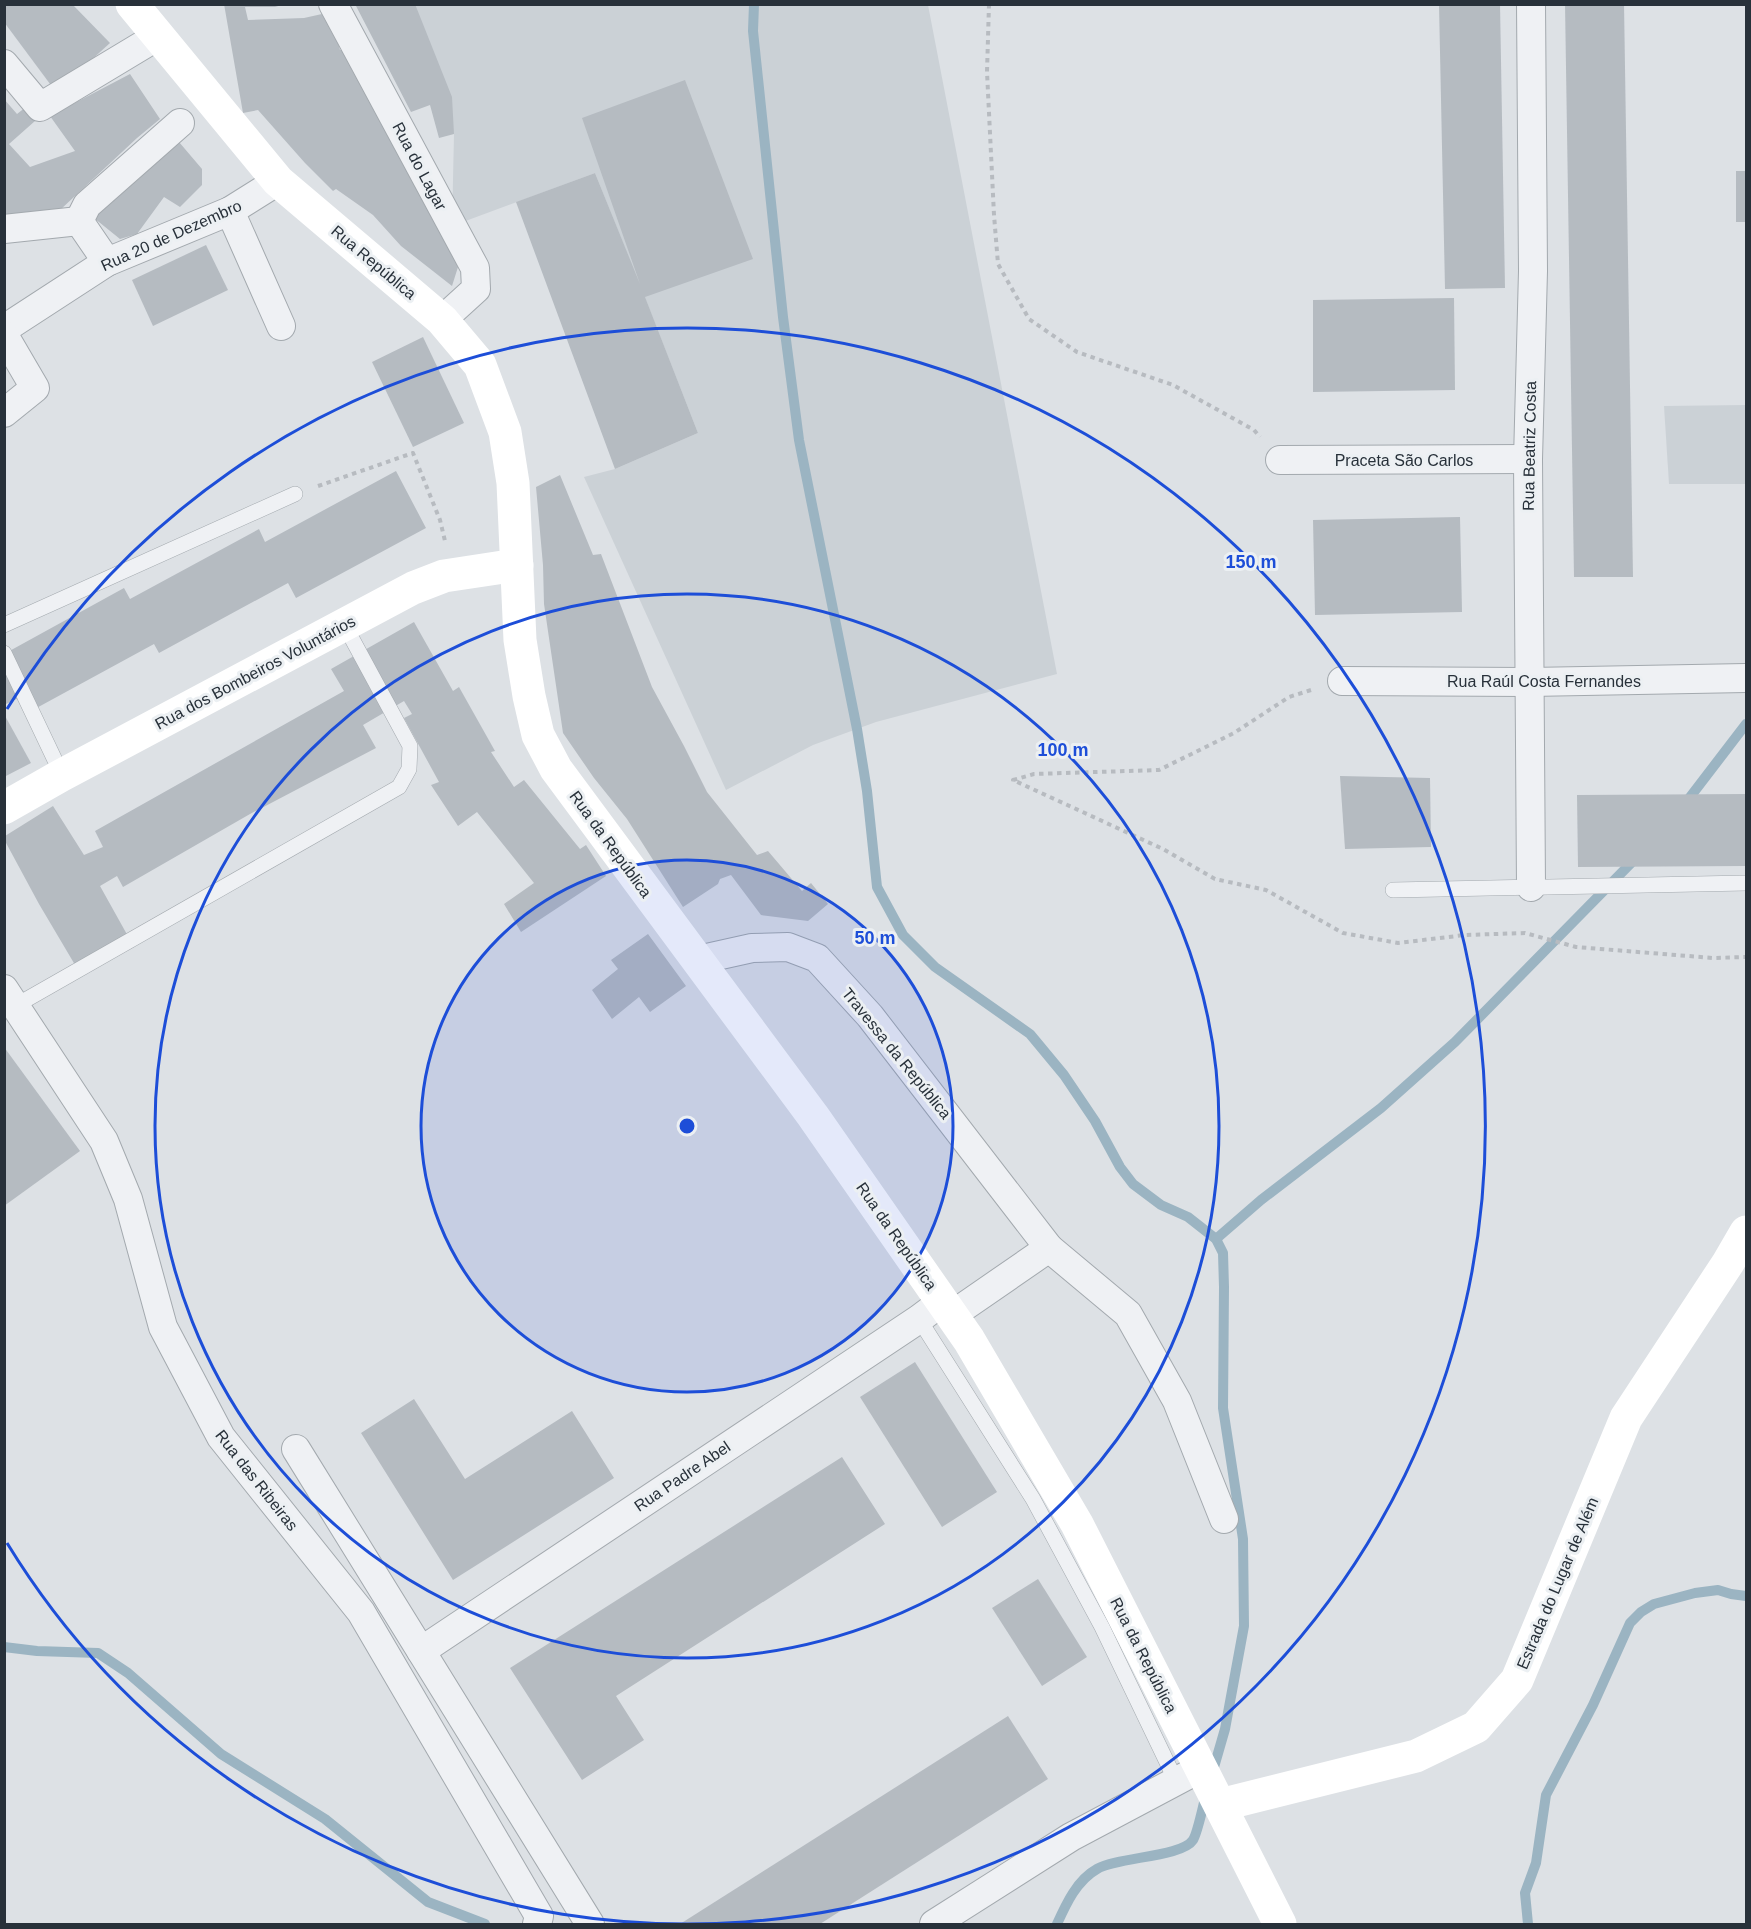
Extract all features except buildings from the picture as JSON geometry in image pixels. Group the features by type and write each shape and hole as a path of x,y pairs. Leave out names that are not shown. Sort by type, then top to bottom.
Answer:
{"main road":[{"name":"Rua República","path":"133,5 278,181 442,320 480,365 505,432 513,483 517,566"},
{"name":"Rua dos Bombeiros Voluntários","path":"4,808 413,588 453,574 517,566"},
{"name":"Rua da República","path":"517,566 520,640 529,696 538,735 556,769 813,1116 938,1312 969,1340 1077,1524 1189,1775 1220,1805 1280,1924"},
{"name":"Estrada do Lugar de Além","path":"1220,1805 1416,1756 1476,1727 1517,1680 1626,1418 1722,1273 1746,1232"}],"street":[{"name":"Rua do Lagar","path":"333,4 475,268 476,289 442,320"},
{"name":"Rua Beatriz Costa","path":"1531,4 1533,271 1528,459 1531,887"},
{"path":"4,64 40,107 158,36"},
{"path":"79,221 87,205 180,123"},
{"name":"Rua 20 de Dezembro","path":"4,329 107,261 230,211 278,181"},
{"path":"230,211 281,326"},
{"path":"4,229 79,221"},
{"path":"79,221 107,261"},
{"path":"4,335 35,388 4,413"},
{"name":"Praceta São Carlos","path":"1280,460 1528,459"},
{"name":"Rua Raúl Costa Fernandes","path":"1342,681 1530,682 1746,678"},
{"name":"Travessa da República","path":"698,960 752,948 788,947 817,958 870,1016 1049,1248 1128,1314 1177,1401 1224,1519"},
{"name":"Rua das Ribeiras","path":"10,998 104,1141 128,1199 163,1327 221,1437 361,1612 538,1920"},
{"path":"938,1312 1049,1248"},
{"name":"Rua Padre Abel","path":"421,1651 938,1312"},
{"path":"296,1449 590,1924"},
{"path":"934,1924 1071,1838 1189,1775"}],"lane":[{"path":"4,625 295,494"},
{"path":"10,998 399,787 409,770 410,746 344,624"},
{"path":"4,653 62,775"},
{"path":"1393,890 1746,883"}],"path":[{"path":"989,4 987,72 998,264 1029,319 1077,352 1173,385 1254,430 1280,460"},
{"path":"295,494 413,453 440,520 453,574"},
{"path":"1342,681 1289,697 1234,733 1159,770 1034,774 1013,780 1163,849 1215,879 1266,890 1343,933 1398,944 1465,935 1525,933 1576,947 1713,958 1746,957"}],"shaded area":[{"path":"415,5 928,5 1057,674 876,722 813,745 726,790 584,477 615,469 698,433 647,303 595,173 452,226 454,134"},
{"path":"1746,405 1746,484 1669,484 1664,406"}],"waterway":[{"path":"754,4 753,31 783,317 799,440 857,729 867,791 877,887 903,935 935,967 1030,1034 1064,1075 1095,1121 1120,1167 1133,1184 1161,1205 1188,1217 1216,1239 1223,1253 1223,1408 1243,1539 1244,1626 1225,1729 1212,1774"},
{"path":"1684,805 1746,724"},
{"path":"1216,1239 1261,1200 1381,1108 1455,1042 1638,856"},
{"path":"1528,1924 1525,1893 1536,1863 1546,1795 1593,1705 1630,1623 1654,1604 1695,1593 1718,1590 1746,1596"},
{"path":"4,1647 37,1651 98,1653 128,1673 221,1754 325,1819 428,1902 485,1924"},
{"path":"1057,1924 1078,1886 1097,1869 1187,1846 1195,1836 1206,1795"}]}
